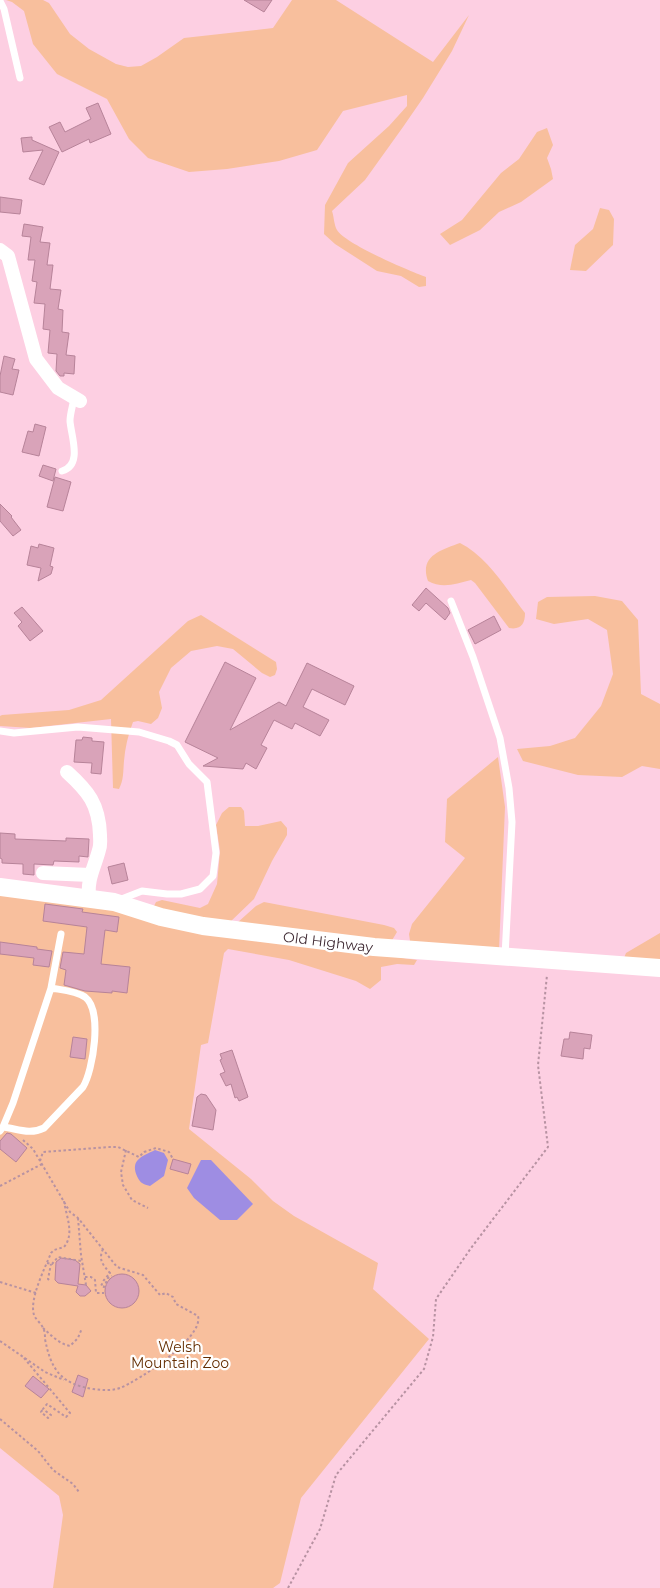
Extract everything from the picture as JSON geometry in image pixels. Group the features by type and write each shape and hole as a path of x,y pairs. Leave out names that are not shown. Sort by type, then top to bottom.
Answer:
{"street":[{"path":"0,250 8,256 36,359 58,388 77,399"},
{"path":"66,772 80,784 94,804 100,823 100,847 90,875 89,899"},
{"path":"43,873 90,875"},
{"name":"Old Highway","path":"0,888 114,902 161,917 203,926 374,947 660,968"}],"lane":[{"path":"0,1 4,9 20,78"},
{"path":"62,471 67,470 75,452 70,420 77,399"},
{"path":"451,601 473,657 500,738 509,788 512,822 505,958"},
{"path":"0,731 14,733 78,727 138,732 169,741 177,746 188,764 207,782 216,853 213,876 200,889 181,894 142,891 124,896 114,902"},
{"path":"52,988 84,996 90,1001 94,1009 95,1025 90,1071 83,1087 44,1128 39,1131 28,1132 4,1129 52,988 61,934"}],"path":[{"path":"288,1588 320,1529 336,1475 424,1369 433,1337 436,1299 471,1248 548,1147 538,1065 548,961"},
{"path":"0,1342 45,1372 83,1388 104,1391 120,1388 148,1373 167,1359 190,1337 199,1322 198,1316 176,1304 170,1294 160,1295 143,1275 118,1267 78,1218 70,1212 33,1149 4,1129"},
{"path":"41,1163 43,1152 110,1147 118,1147 139,1157 144,1152 156,1148 168,1152 173,1159"},
{"path":"126,1150 120,1172 123,1185 132,1200 148,1208"},
{"path":"0,1186 41,1163"},
{"path":"64,1201 69,1238 64,1247 51,1253 36,1293 33,1305 34,1316 43,1328 65,1345 70,1346 78,1338 82,1328"},
{"path":"78,1218 86,1285"},
{"path":"103,1249 100,1255 101,1261 110,1273 102,1286 104,1287 108,1278 112,1276"},
{"path":"49,1280 51,1264 58,1257 82,1261"},
{"path":"47,1263 51,1264"},
{"path":"85,1277 91,1277 95,1280 96,1293 104,1293"},
{"path":"0,1282 36,1293"},
{"path":"43,1328 48,1354 53,1365 66,1381"},
{"path":"24,1358 70,1413 66,1417 47,1404 43,1409"},
{"path":"0,1419 38,1451 53,1470 73,1484 80,1492"}],"green space":[{"path":"6,0 43,0 49,3 70,34 89,49 116,64 128,67 141,66 184,38 273,28 292,0 336,0 433,62 469,15 452,51 403,127 365,180 332,211 336,228 342,236 378,256 426,277 426,286 419,287 401,276 377,271 335,244 324,234 325,205 348,163 389,126 407,106 407,95 343,111 317,150 279,161 227,169 189,172 148,158 129,139 107,99 57,74 33,44 24,11"},
{"path":"547,128 553,145 547,158 553,179 521,202 499,212 480,230 450,245 440,234 462,220 501,173 519,159 537,132"},
{"path":"600,208 609,210 614,219 613,245 586,271 570,270 575,245 593,229"},
{"path":"460,543 479,556 488,565 525,613 522,625 517,628 509,628 471,580 444,585 428,581 426,572 429,560 446,548"},
{"path":"595,596 622,601 638,620 641,694 660,704 660,769 642,766 622,777 578,775 523,761 517,749 550,746 575,738 601,706 613,674 607,630 588,619 554,624 536,619 538,602 547,597"},
{"path":"201,615 276,662 277,669 275,675 270,677 262,673 233,649 217,646 191,651 171,668 159,692 162,708 158,718 151,724 138,721 133,722 126,746 123,779 119,789 113,788 111,719 31,728 0,726 0,716 2,715 69,710 101,700 188,621"},
{"path":"498,757 505,807 499,950 410,941 409,934 412,924 465,858 445,842 447,799"},
{"path":"229,807 241,807 244,811 245,826 258,826 281,821 287,828 287,835 254,899 228,924 153,908 156,902 162,900 200,908 208,904 217,884 220,851 216,825 222,813"},
{"name":"Welsh Mountain Zoo","path":"0,892 417,960 414,965 397,964 381,967 381,980 370,989 356,981 289,960 228,949 224,953 208,1043 201,1045 189,1129 251,1179 273,1201 294,1216 378,1263 373,1289 429,1339 301,1498 280,1583 273,1588 53,1588 63,1515 59,1496 0,1448"},
{"path":"264,902 384,925 394,928 397,932 391,942 237,923 256,906"},
{"path":"660,933 660,961 624,958 626,953"}],"shaded area":[{"path":"155,1150 164,1153 168,1160 164,1176 150,1186 140,1181 135,1166 139,1159"},
{"path":"201,1160 211,1160 253,1204 237,1220 220,1220 194,1198 187,1188"}],"building":[{"path":"244,0 272,0 264,12"},
{"path":"98,103 111,134 90,143 89,139 62,152 49,127 60,122 65,132 91,119 86,108"},
{"path":"32,137 32,140 59,152 44,185 29,179 43,150 23,152 21,138"},
{"path":"0,197 22,200 20,214 0,212"},
{"path":"24,224 43,227 40,242 50,243 47,265 53,265 50,289 61,290 58,309 63,310 62,332 69,333 66,355 75,356 74,374 64,373 64,376 60,376 56,371 57,354 48,353 50,330 43,329 45,304 34,303 37,282 32,281 35,260 28,260 31,237 22,236"},
{"path":"4,356 15,359 12,369 19,370 13,395 0,392 0,376"},
{"path":"35,424 46,427 39,456 22,452 28,431 33,432"},
{"path":"43,465 56,469 53,481 39,476"},
{"path":"55,477 71,482 63,511 47,507"},
{"path":"0,504 12,516 21,530 13,536 0,521"},
{"path":"39,544 54,548 50,566 53,567 51,574 38,581 41,568 27,565 31,546 38,548"},
{"path":"426,588 448,608 450,613 445,620 426,603 419,611 412,605"},
{"path":"22,607 43,631 30,641 18,626 22,622 14,613"},
{"path":"494,616 501,630 475,644 468,630"},
{"path":"225,662 256,678 230,730 279,702 286,706 307,663 354,686 345,705 312,689 303,707 329,720 320,736 295,723 292,729 274,720 261,745 267,748 256,769 246,763 243,769 203,766 218,758 185,742"},
{"path":"83,737 92,738 92,741 104,742 101,774 91,773 92,763 74,762 76,740 82,740"},
{"path":"0,833 15,834 15,839 66,841 66,838 89,839 88,857 79,856 79,862 54,861 53,865 34,864 34,875 23,874 23,864 2,863 0,858"},
{"path":"124,863 128,880 112,884 108,867"},
{"path":"45,904 83,909 82,912 119,917 117,932 105,930 101,964 130,967 127,993 85,991 64,985 66,970 60,968 63,952 84,954 87,927 43,921"},
{"path":"0,942 52,951 49,967 33,965 34,958 0,954"},
{"path":"570,1032 592,1035 590,1049 584,1048 583,1059 561,1056 564,1039 569,1039"},
{"path":"73,1037 87,1039 85,1059 70,1057"},
{"path":"232,1050 248,1097 239,1101 237,1097 235,1098 231,1084 226,1086 220,1074 225,1072 220,1060 222,1059 220,1054"},
{"path":"201,1094 206,1095 216,1110 213,1130 192,1126 197,1097"},
{"path":"7,1133 11,1134 27,1148 16,1162 0,1149 0,1141"},
{"path":"173,1159 191,1164 188,1174 170,1169"},
{"path":"61,1258 75,1260 80,1264 78,1284 86,1285 91,1291 85,1296 80,1296 76,1292 78,1286 58,1283 55,1280 56,1262"},
{"path":"122,1274 129,1275 134,1279 138,1284 138,1298 134,1303 129,1307 122,1308 115,1307 110,1303 106,1298 105,1291 106,1284 110,1279 115,1275"},
{"path":"78,1375 88,1379 83,1397 72,1392"},
{"path":"33,1376 49,1389 41,1398 25,1386"}]}
